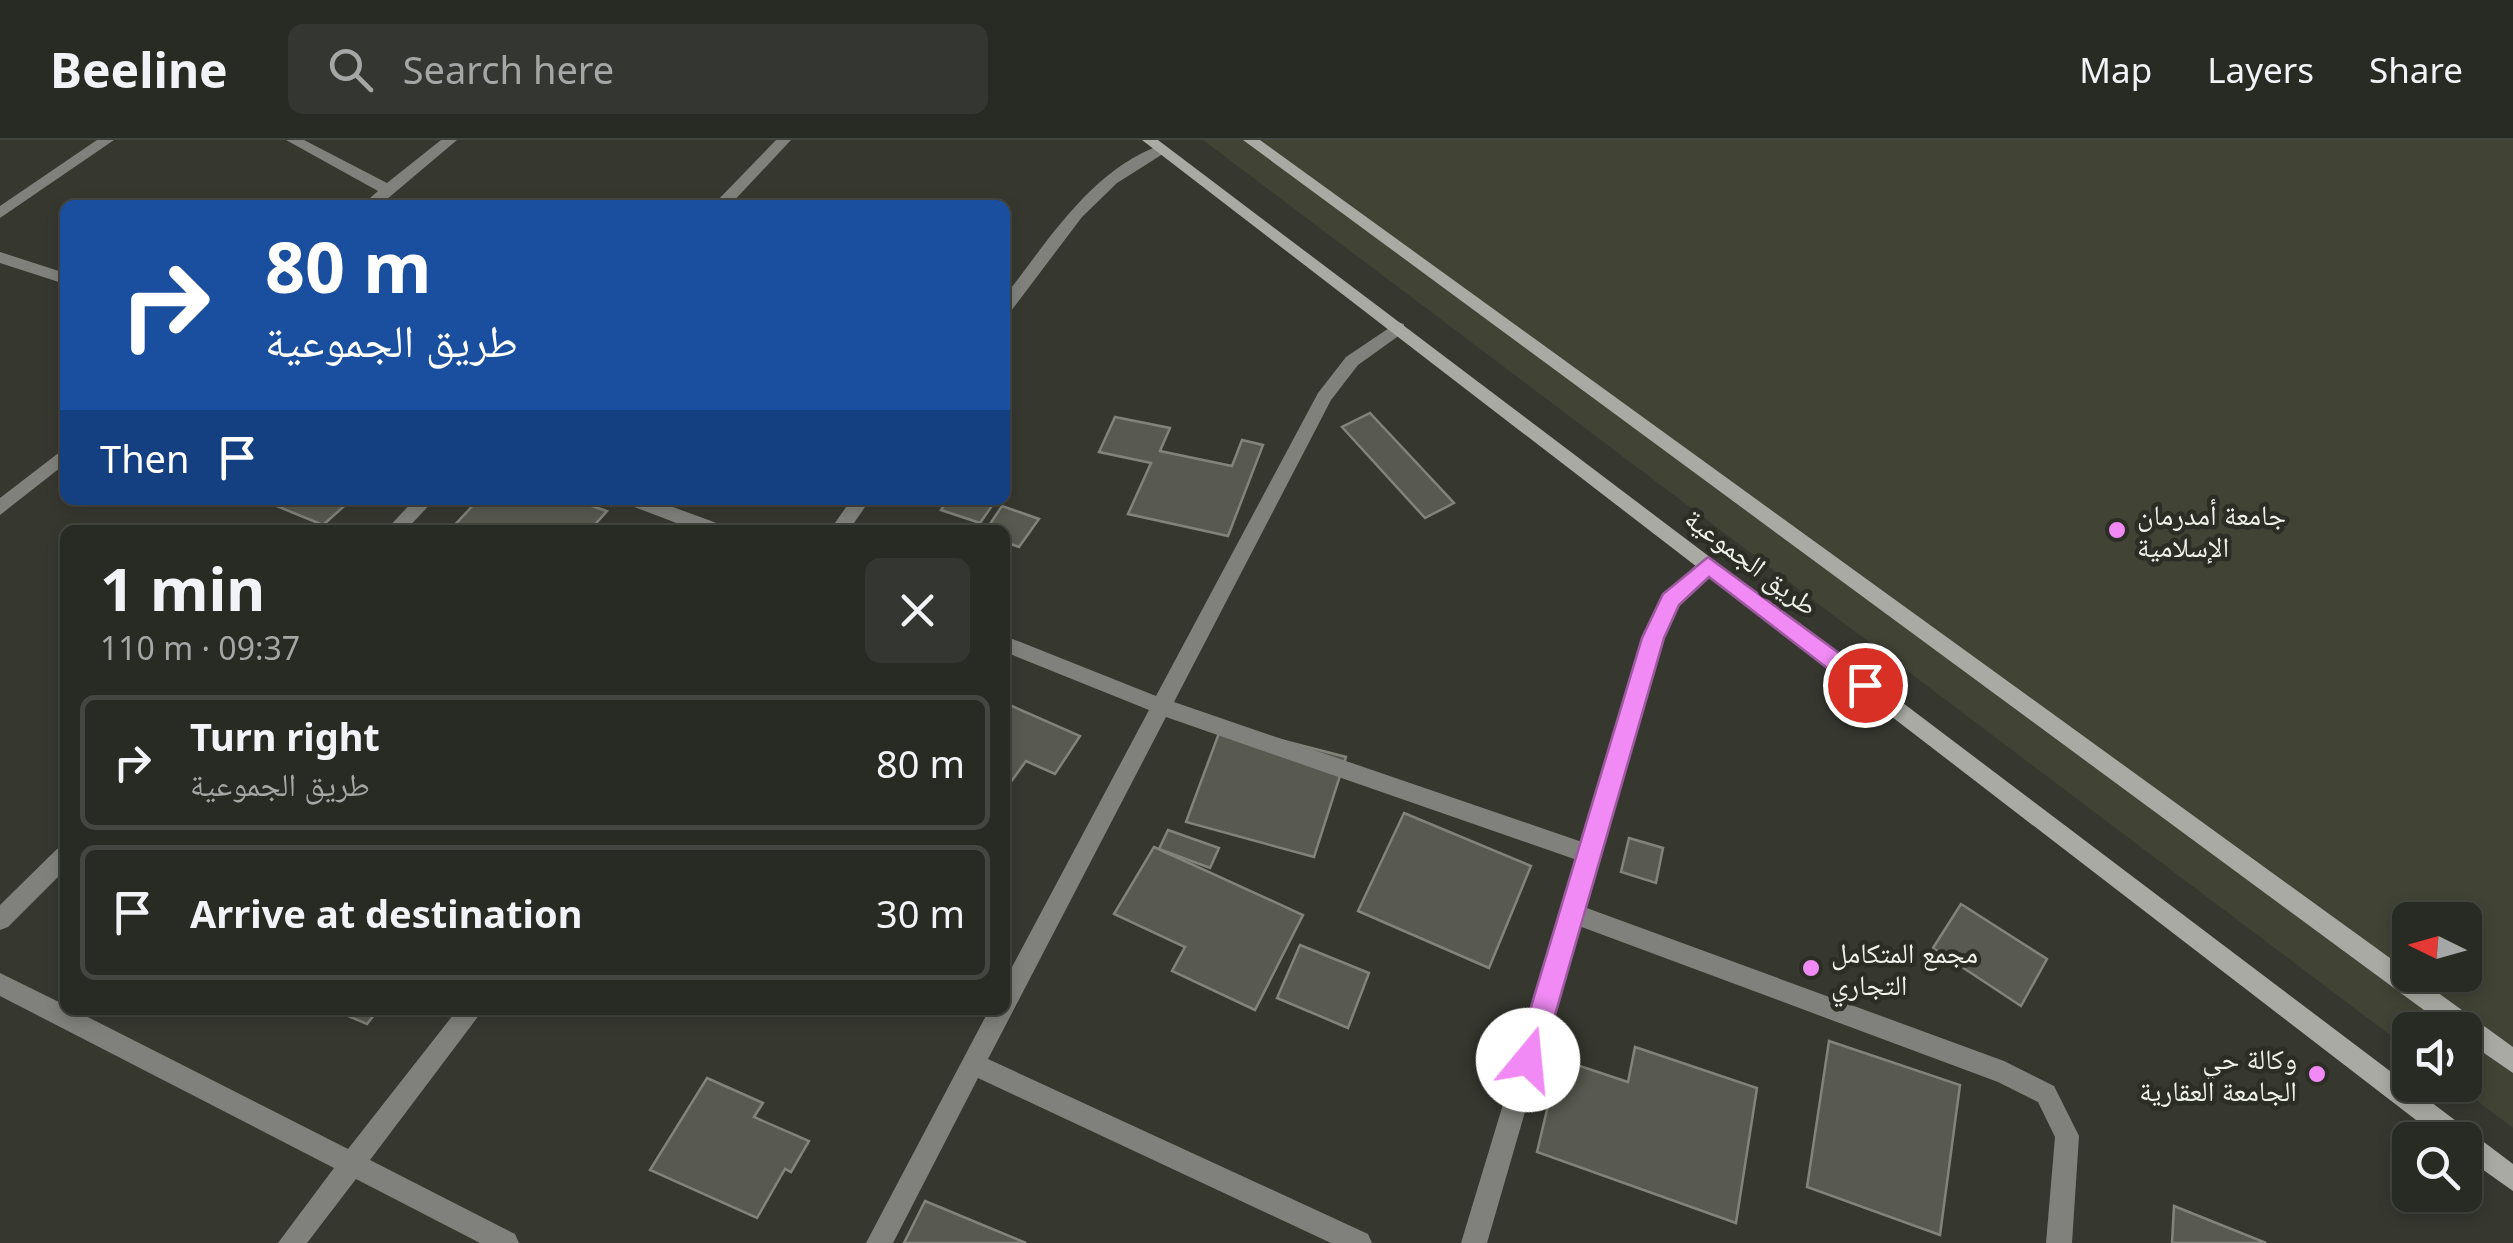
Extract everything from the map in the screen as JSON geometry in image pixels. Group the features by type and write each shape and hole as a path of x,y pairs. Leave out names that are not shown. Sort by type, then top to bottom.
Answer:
{"main road":[{"name":"طريق الجموعية","path":"1250,140 2513,1061"},
{"name":"طريق الجموعية","path":"1156,145 2439,1122"},
{"name":"طريق الجموعية","path":"2482,1155 2513,1179"}],"street":[{"path":"0,213 107,140"},
{"path":"294,140 388,190"},
{"path":"376,200 450,140"},
{"path":"725,200 784,140"},
{"path":"1010,301 1077,214 1156,145"},
{"path":"0,256 60,278"},
{"path":"1010,993 1324,397 1352,361 1398,328"},
{"path":"0,508 60,458"},
{"path":"400,525 421,505"},
{"path":"648,505 702,525"},
{"path":"1474,1243 1653,638 1671,600 1708,565"},
{"path":"1010,646 1160,706 1588,854"},
{"path":"0,920 60,861"},
{"path":"1572,913 2004,1073 2046,1094 2067,1136 2059,1243"},
{"path":"0,984 60,1014"},
{"path":"61,1015 506,1243"},
{"path":"291,1243 466,1015"},
{"path":"879,1243 998,1015"},
{"path":"973,1064 1359,1243"}],"shaded area":[{"name":"جامعة أمدرمان الإسلامية","path":"1203,140 2513,140 2513,1128 2479,1102 2482,1102 2482,1012 2392,1012 2392,1036"}],"building":[{"path":"1370,413 1454,503 1425,518 1342,427"},
{"path":"1115,417 1170,428 1160,451 1232,466 1242,440 1263,445 1228,536 1128,514 1151,463 1099,452"},
{"path":"274,505 345,505 323,525"},
{"path":"473,505 588,505 607,511 594,525 455,525"},
{"path":"944,505 993,505 980,523 941,510"},
{"path":"1002,506 1039,519 1019,547 1010,544 1010,525 989,525"},
{"path":"1010,705 1080,736 1055,774 1026,761 1010,783"},
{"path":"1222,725 1346,757 1314,857 1186,822"},
{"path":"1404,813 1531,866 1489,968 1358,911"},
{"path":"1168,830 1219,848 1210,868 1159,849"},
{"path":"1629,838 1663,848 1656,883 1621,872"},
{"path":"1154,847 1303,915 1255,1010 1172,971 1185,947 1114,914"},
{"path":"1961,904 2047,959 2021,1006 1933,948"},
{"path":"1300,945 1369,973 1348,1028 1277,998"},
{"path":"346,1015 374,1015 367,1024"},
{"path":"1829,1041 1960,1085 1940,1235 1807,1187"},
{"path":"1635,1047 1757,1088 1736,1223 1537,1152 1559,1059 1628,1082"},
{"path":"707,1078 763,1103 754,1117 809,1141 791,1172 785,1169 757,1218 650,1170"},
{"path":"925,1201 1026,1243 904,1243"},
{"path":"2174,1206 2266,1243 2172,1243"}],"place":[{"name":"جامعة أمدرمان الإسلامية","path":"2117,530"},
{"name":"مجمع المتكامل التجاري","path":"1811,968"},
{"name":"وكالة حي الجامعة العقارية","path":"2317,1074"}],"route":[{"path":"1528,1060 1653,638 1671,600 1708,565 1865,685"}]}
